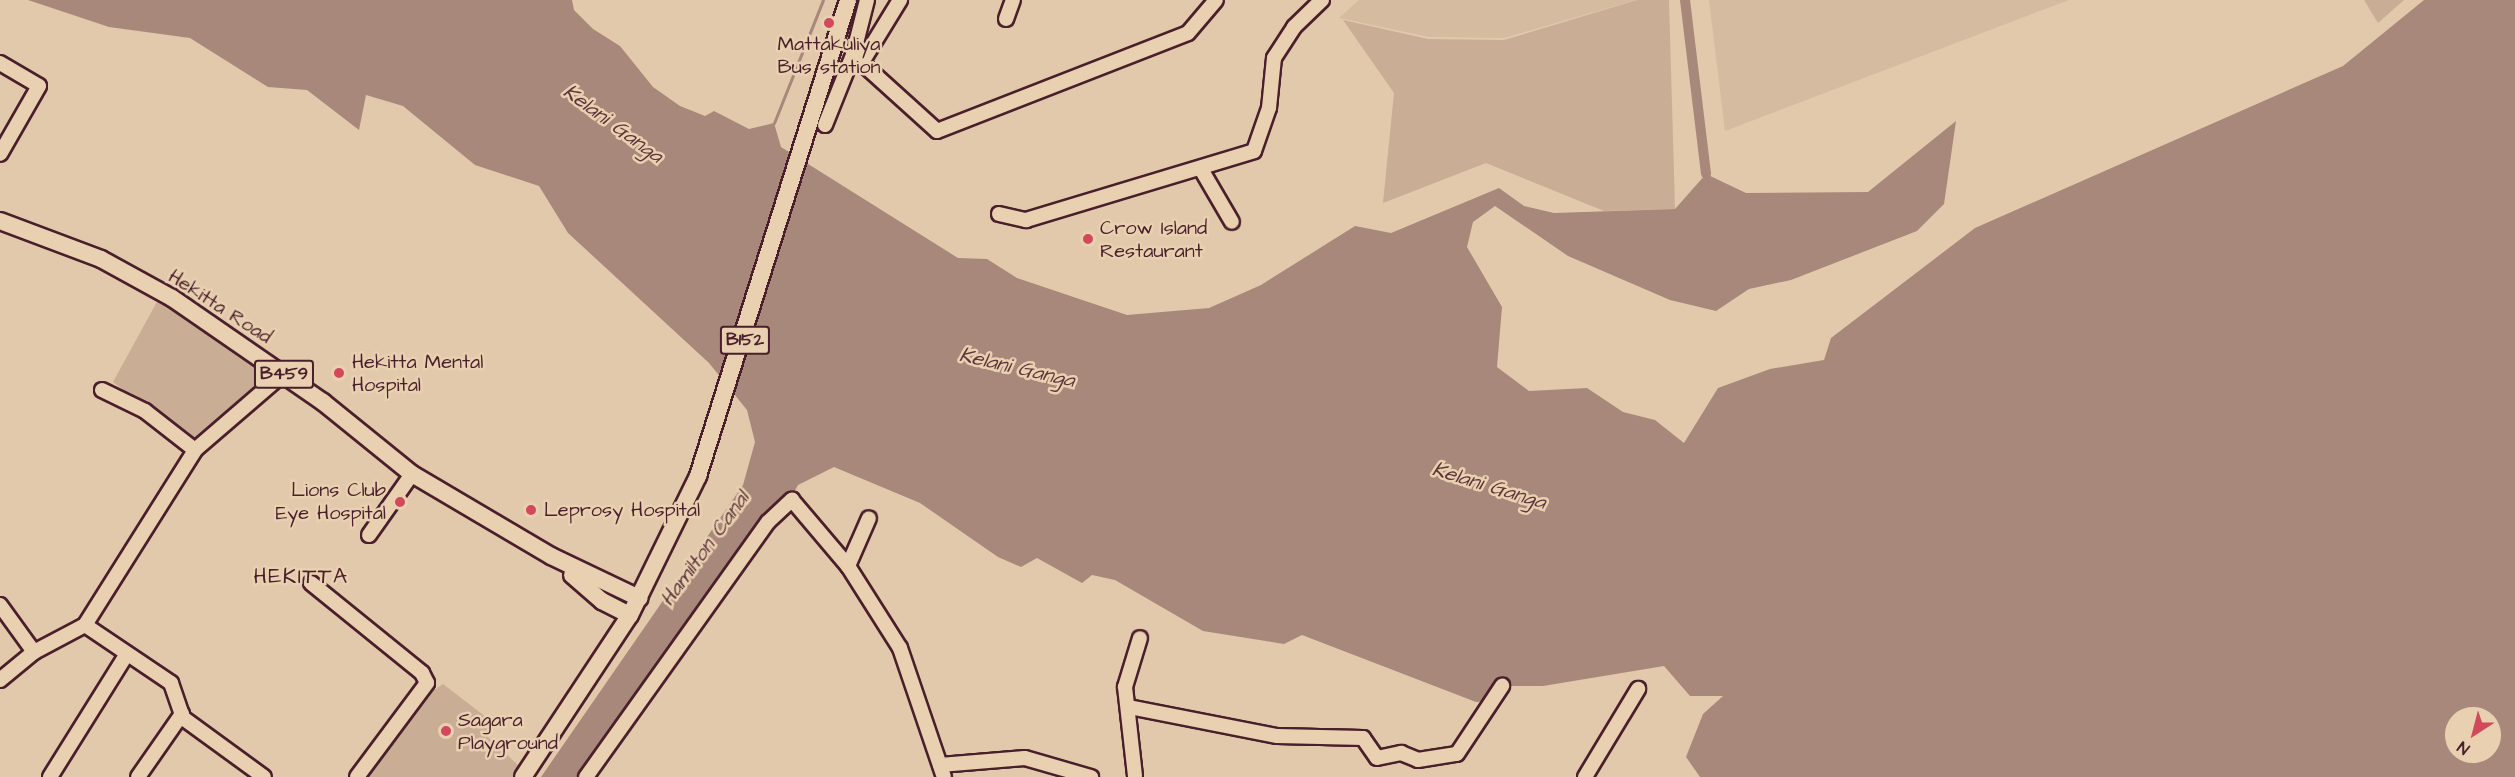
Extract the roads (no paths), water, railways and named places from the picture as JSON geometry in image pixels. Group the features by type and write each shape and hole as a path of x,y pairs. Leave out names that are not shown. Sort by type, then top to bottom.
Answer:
{"main road":[{"name":"B152","path":"523,777 630,615 698,476 764,279 804,139 848,0"},
{"name":"Hekitta Road","path":"0,221 101,259 172,298 283,374 412,474 551,556 639,598"},
{"name":"Hekitta Road","path":"551,556 602,601 630,615"}],"street":[{"path":"857,59 867,0"},
{"path":"825,125 857,59 900,0"},
{"path":"1006,19 1013,0"},
{"path":"857,59 929,126 946,130 1188,33 1216,0"},
{"path":"999,214 1026,220 1201,169 1254,151 1269,108 1274,58 1294,27 1322,0"},
{"path":"0,63 39,86 0,154"},
{"path":"1201,169 1232,222"},
{"path":"0,680 34,652 85,625 195,450 283,374"},
{"path":"102,390 145,411 195,450"},
{"path":"369,535 412,474"},
{"path":"586,777 768,522 792,500 848,566 900,648 942,771 1025,758 1091,777"},
{"path":"848,566 869,518"},
{"path":"311,583 422,673 427,683 357,777"},
{"path":"0,605 34,652"},
{"path":"85,625 171,683 182,714 246,772 264,777"},
{"path":"1135,776 1126,679 1140,638"},
{"path":"50,777 127,654"},
{"path":"1128,707 1277,736 1363,738 1377,758 1401,753 1418,760 1456,754 1502,686"},
{"path":"1585,777 1638,689"},
{"path":"138,777 182,714"},
{"path":"1129,777 1140,777"}],"water":[{"path":"28,0 572,0 574,10 593,29 620,46 653,87 680,106 705,116 714,111 749,129 774,123 781,147 958,258 987,259 1017,278 1127,315 1209,308 1261,285 1355,226 1391,233 1499,188 1524,206 1554,213 1675,209 1706,174 1746,193 1868,192 1956,121 1944,204 1917,231 1791,280 1749,289 1716,311 1670,300 1568,256 1495,206 1473,222 1467,247 1502,307 1497,367 1529,391 1587,388 1623,412 1655,420 1684,443 1718,388 1770,369 1824,360 1831,338 1975,228 2343,66 2424,0 2515,0 2515,777 1700,777 1686,757 1703,714 1723,696 1690,696 1664,666 1543,686 1501,686 1490,701 1476,702 1302,635 1284,644 1203,631 1115,580 1092,575 1082,583 1037,558 1021,567 998,557 920,503 834,467 798,485 782,514 713,587 579,777 541,777 743,485 755,442 747,410 709,363 568,233 539,186 475,165 403,106 366,95 359,130 307,90 268,87 190,38 109,27"}],"waterway":[{"path":"774,123 823,0"},
{"path":"1685,0 1706,174"}],"place":[{"name":"Mattakuliya Bus station","path":"829,23"},
{"name":"Crow Island Restaurant","path":"1088,239"},
{"name":"Hekitta Mental Hospital","path":"339,373"},
{"name":"Lions Club Eye Hospital","path":"400,502"},
{"name":"Leprosy Hospital","path":"531,510"},
{"name":"Sagara Playground","path":"446,731"}],"district":[{"name":"HEKITTA","path":"301,577"}],"water label":[{"name":"Kelani Ganga","path":"613,124"},
{"name":"Kelani Ganga","path":"1017,368"},
{"name":"Kelani Ganga","path":"1489,486"},
{"name":"Hamilton Canal","path":"705,549"}]}
